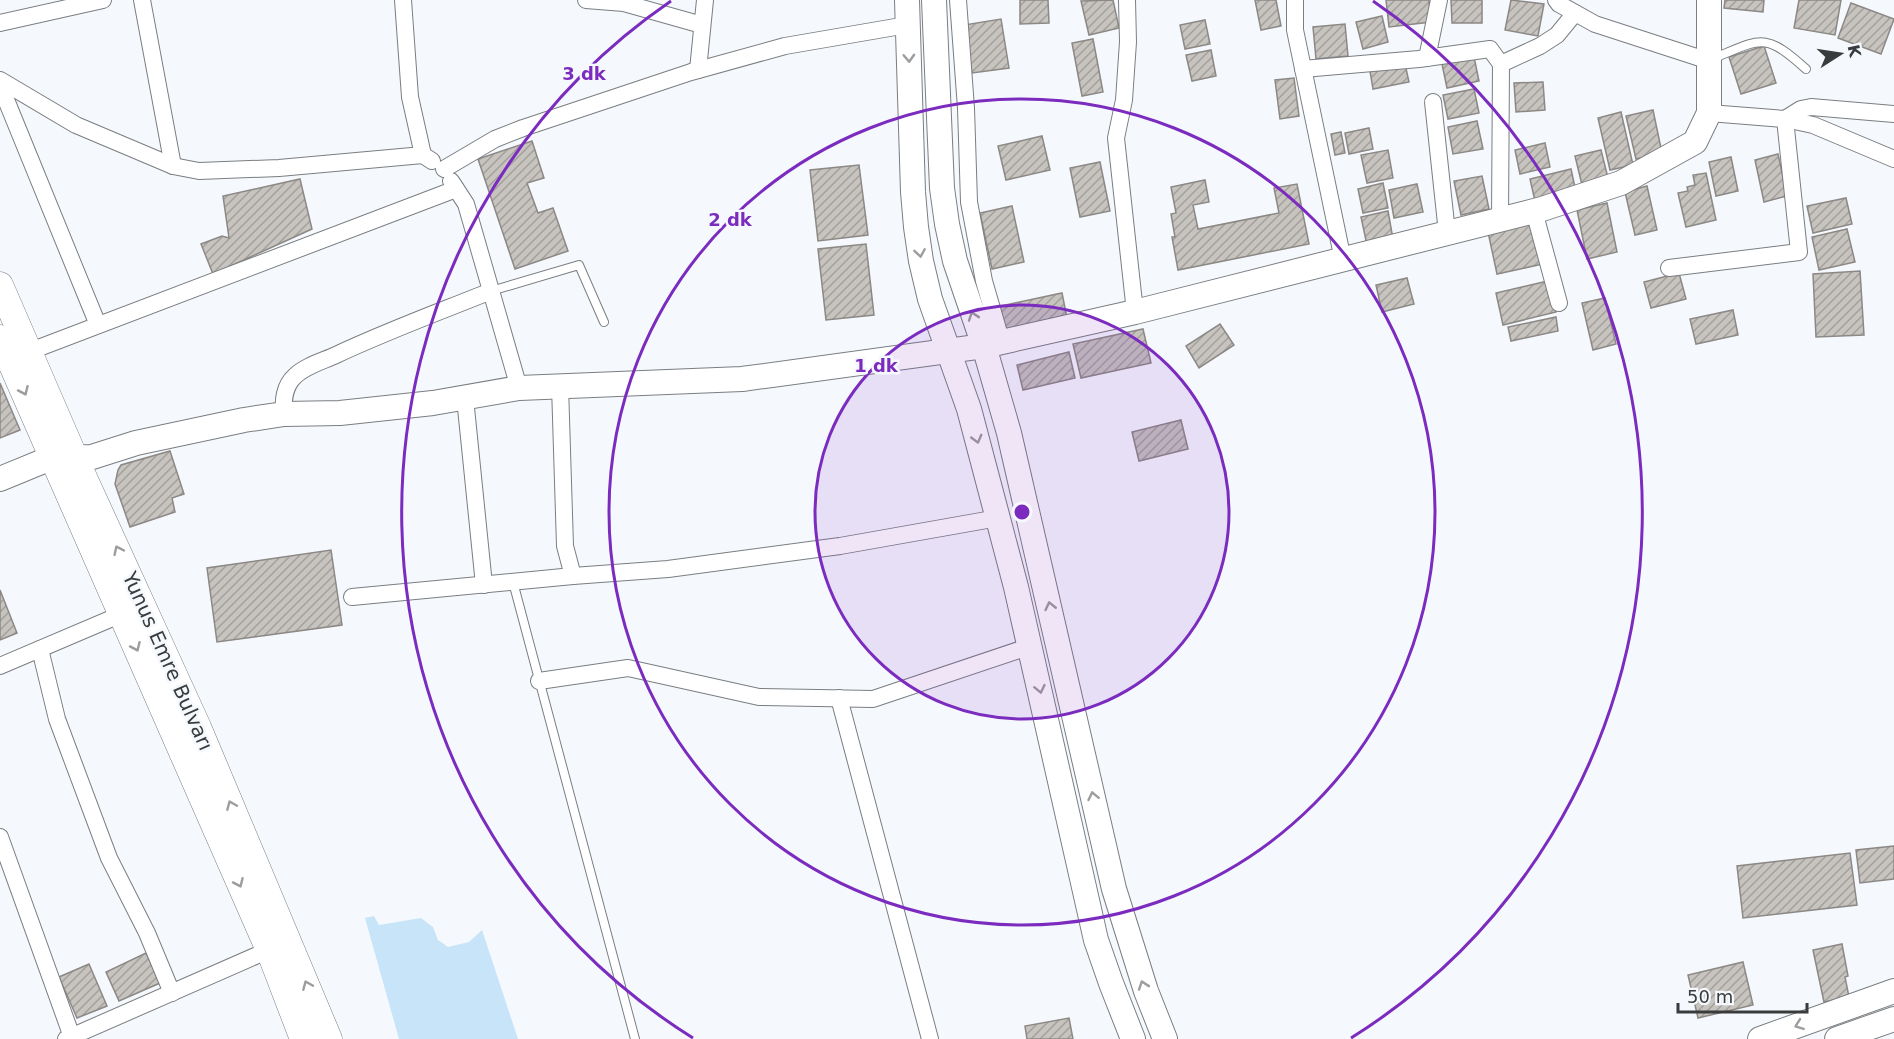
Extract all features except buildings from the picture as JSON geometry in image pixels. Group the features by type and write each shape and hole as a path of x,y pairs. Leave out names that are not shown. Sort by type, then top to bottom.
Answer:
{"main road":[{"path":"907,0 915,227 921,261 930,299 969,409 998,518 1031,646 1096,939 1133,1039"},
{"path":"934,0 942,188 946,224 955,261 993,345 1009,433 1114,889 1139,972 1165,1039"},
{"path":"0,479 63,458 92,457 136,443 244,420 284,414 340,413 465,398 519,388 742,379 993,345 1135,312 1534,211 1621,183 1695,142 1709,113 1709,0"},
{"name":"Yunus Emre Bulvarı","path":"0,285 28,352 63,458 122,614 269,950 303,1039"},
{"name":"Yunus Emre Bulvarı","path":"0,338 41,430 63,458 198,727 329,1039"},
{"path":"1760,1039 1884,995 1890,1027 1849,1037 1842,1010"}],"street":[{"path":"0,23 103,0"},
{"path":"142,0 173,166"},
{"path":"403,0 410,97 423,155"},
{"path":"586,0 624,3 702,26"},
{"path":"698,70 705,0"},
{"path":"958,0 966,108 969,202 993,345"},
{"path":"1126,0 1128,42 1124,100 1116,138 1135,312"},
{"path":"1295,0 1295,30 1343,260"},
{"path":"1427,58 1439,0"},
{"path":"1556,0 1595,24 1709,61"},
{"path":"1501,64 1540,46 1557,35 1575,13"},
{"path":"444,169 495,140 523,128 698,70 785,46 907,25"},
{"path":"1304,69 1427,58 1490,49 1501,64 1500,220"},
{"path":"0,83 76,125 173,166 199,171 279,168 423,155 444,169 466,204 519,388"},
{"path":"0,83 98,325"},
{"path":"1433,102 1447,233"},
{"path":"1785,119 1801,109 1811,107 1894,114"},
{"path":"1709,113 1785,119 1813,125 1894,159"},
{"path":"1669,268 1799,252 1785,119"},
{"path":"28,352 456,189"},
{"path":"1534,211 1559,303"},
{"path":"284,414 284,397 287,388 290,381 301,371 378,335 491,291"},
{"path":"560,386 565,546 573,576"},
{"path":"465,398 484,585"},
{"path":"352,597 668,569 840,546 998,518"},
{"path":"0,666 122,614"},
{"path":"539,681 628,668 759,697 873,699 1031,646"},
{"path":"40,649 57,719 109,858 147,933 172,993"},
{"path":"839,698 930,1039"},
{"path":"0,837 69,1038 269,950"}],"lane":[{"path":"1709,61 1752,43 1766,42 1781,47 1806,69"},
{"path":"491,291 579,265 604,322"},
{"path":"513,582 635,1039"}],"shaded area":[{"path":"374,916 379,925 421,918 433,927 438,940 448,947 469,942 482,930 518,1039 399,1039 365,918"}]}
